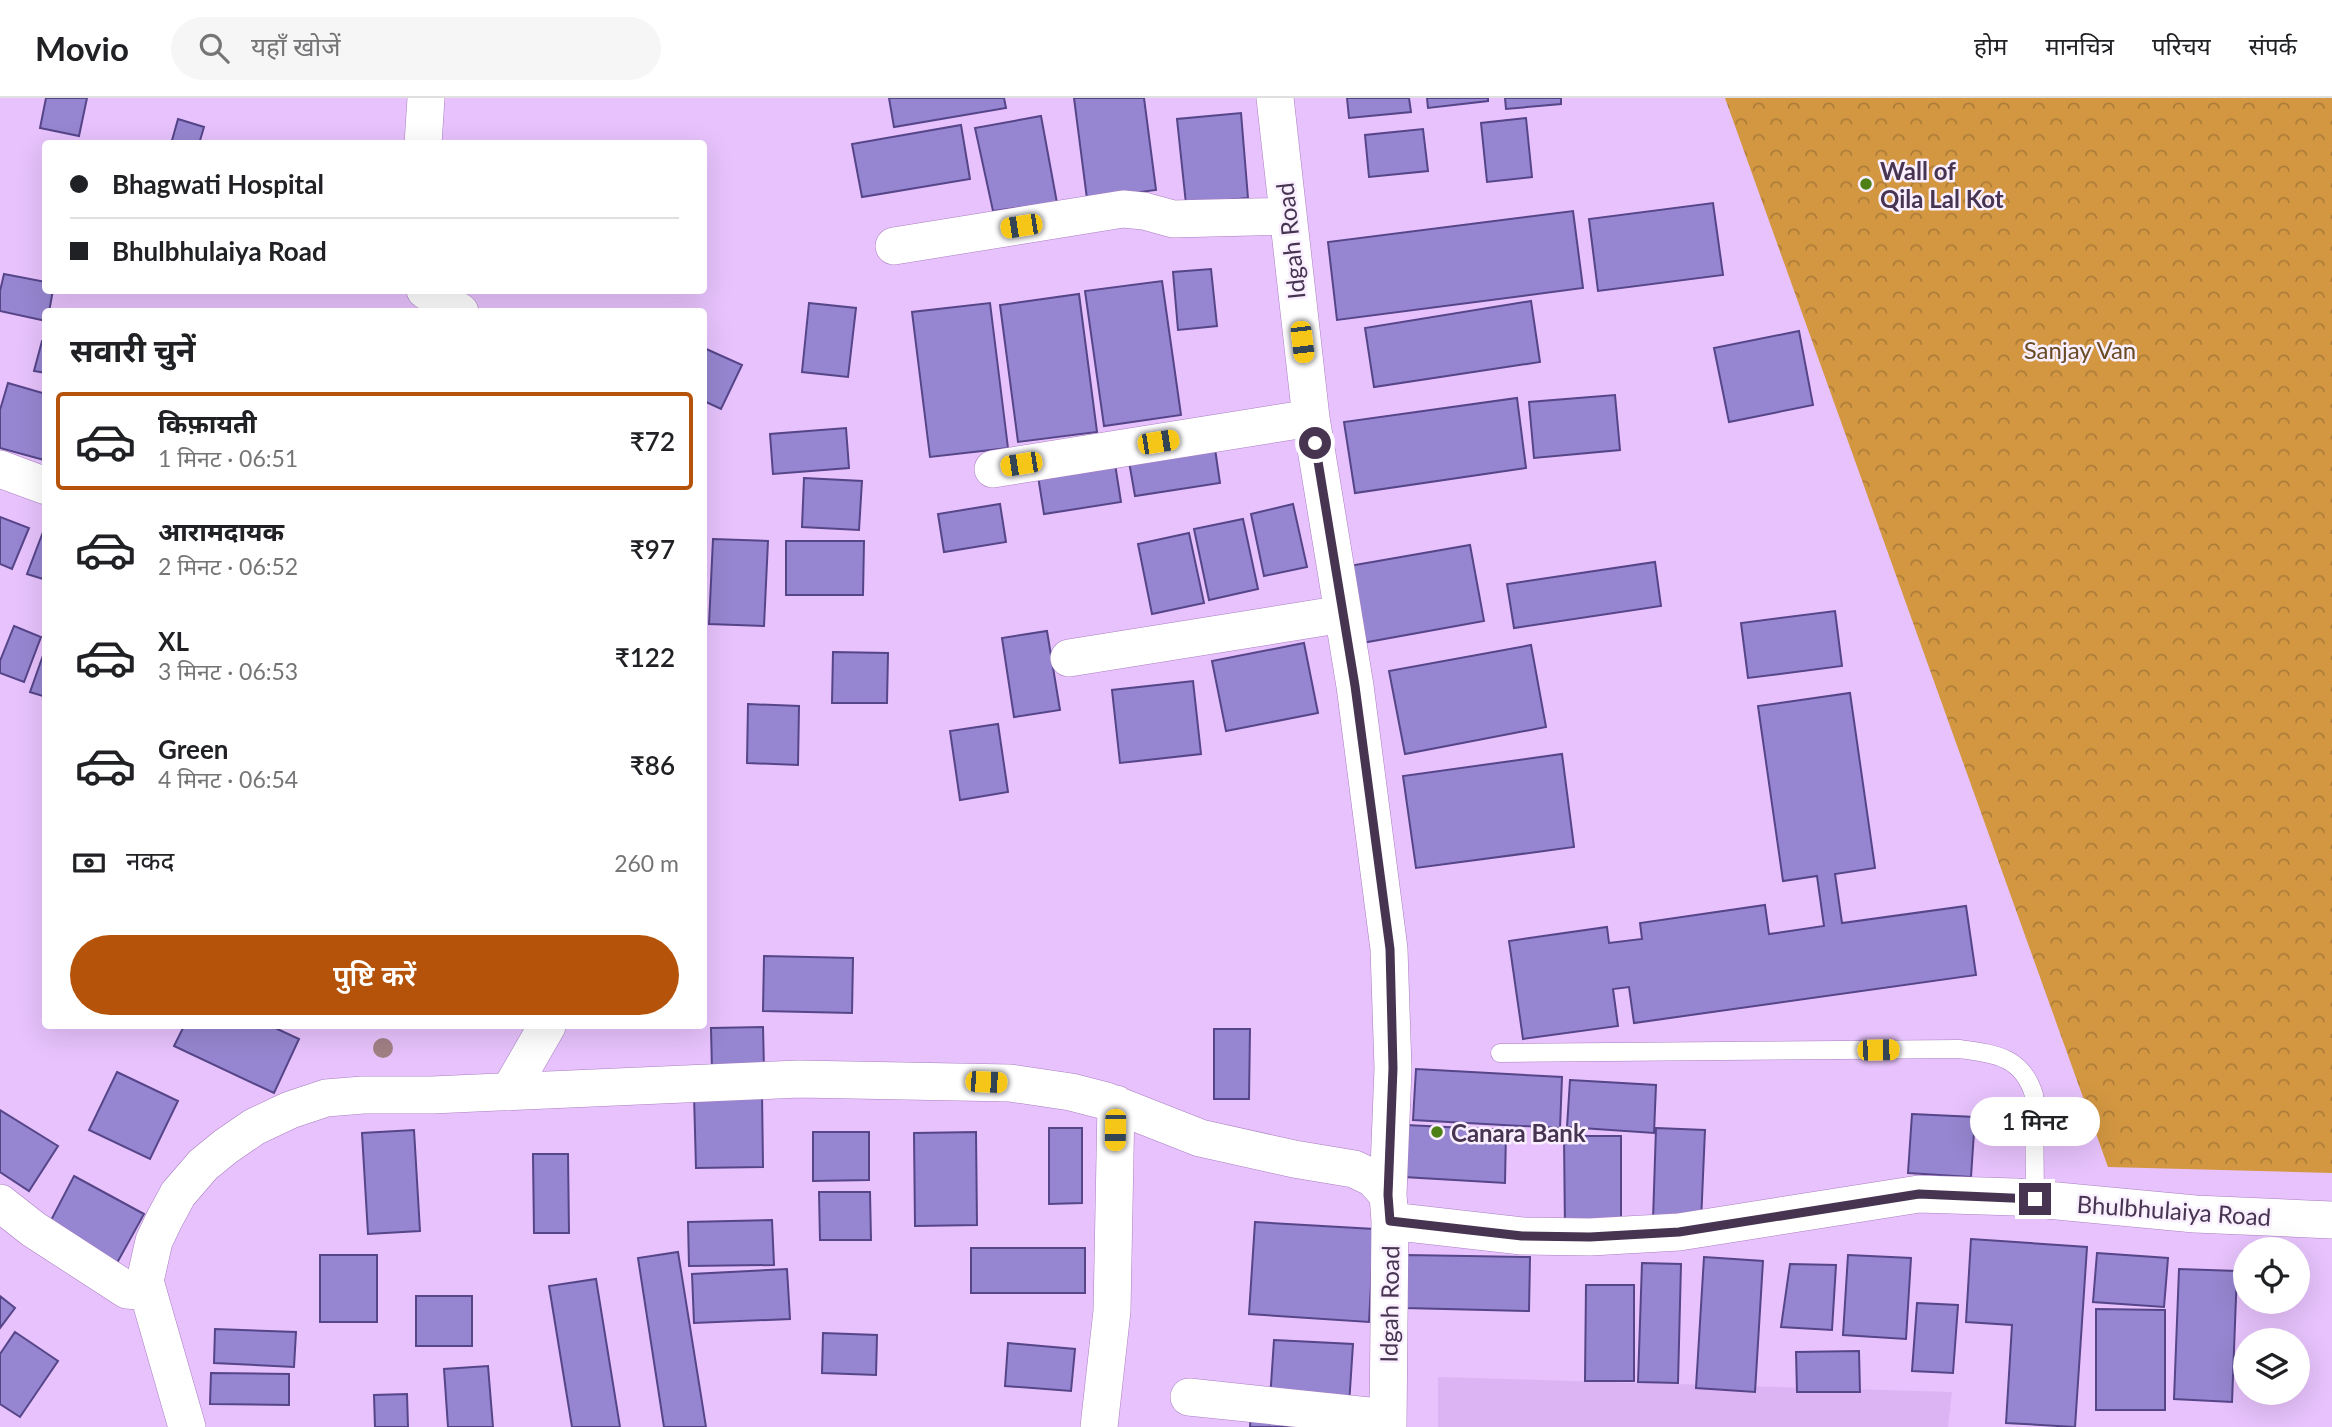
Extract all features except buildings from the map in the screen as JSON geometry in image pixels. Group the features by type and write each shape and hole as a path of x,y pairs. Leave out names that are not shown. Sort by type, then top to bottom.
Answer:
{"street":[{"path":"423,140 426,98"},
{"name":"Idgah Road","path":"1275,98 1311,418 1355,686 1390,949 1393,1068 1388,1423"},
{"path":"894,246 1123,209 1144,211 1172,219 1287,216"},
{"path":"431,294 454,308"},
{"path":"993,469 1311,418"},
{"path":"0,469 42,485"},
{"path":"1069,658 1343,614"},
{"path":"509,1092 545,1029"},
{"path":"1,1206 127,1290 138,1291 145,1281 154,1241 178,1194 203,1165 254,1127 290,1110 326,1098 799,1079 1010,1083 1072,1091 1116,1104 1200,1138 1354,1169 1373,1178 1389,1208"},
{"path":"1099,1427 1112,1311 1116,1104"},
{"name":"Bhulbhulaiya Road","path":"1389,1208 1522,1236 1590,1237 1679,1232 1919,1194 2035,1199 2195,1214 2332,1220"},
{"path":"145,1281 187,1427"},
{"path":"1189,1397 1388,1423"}],"lane":[{"path":"1500,1053 1959,1049 1994,1054 2016,1064 2029,1079 2034,1095 2035,1199"}],"shaded area":[{"path":"1438,1377 1952,1392 1948,1427 1438,1427"}],"green space":[{"name":"Sanjay Van","path":"1725,98 2332,98 2332,1173 2108,1167"}],"place":[{"name":"Wall of Qila Lal Kot","path":"1866,184"},
{"name":"Canara Bank","path":"1437,1132"}],"route":[{"path":"1315,443 1355,686 1390,949 1393,1022 1388,1195 1390,1221 1522,1236 1590,1237 1679,1232 1919,1194 2035,1199"}]}
